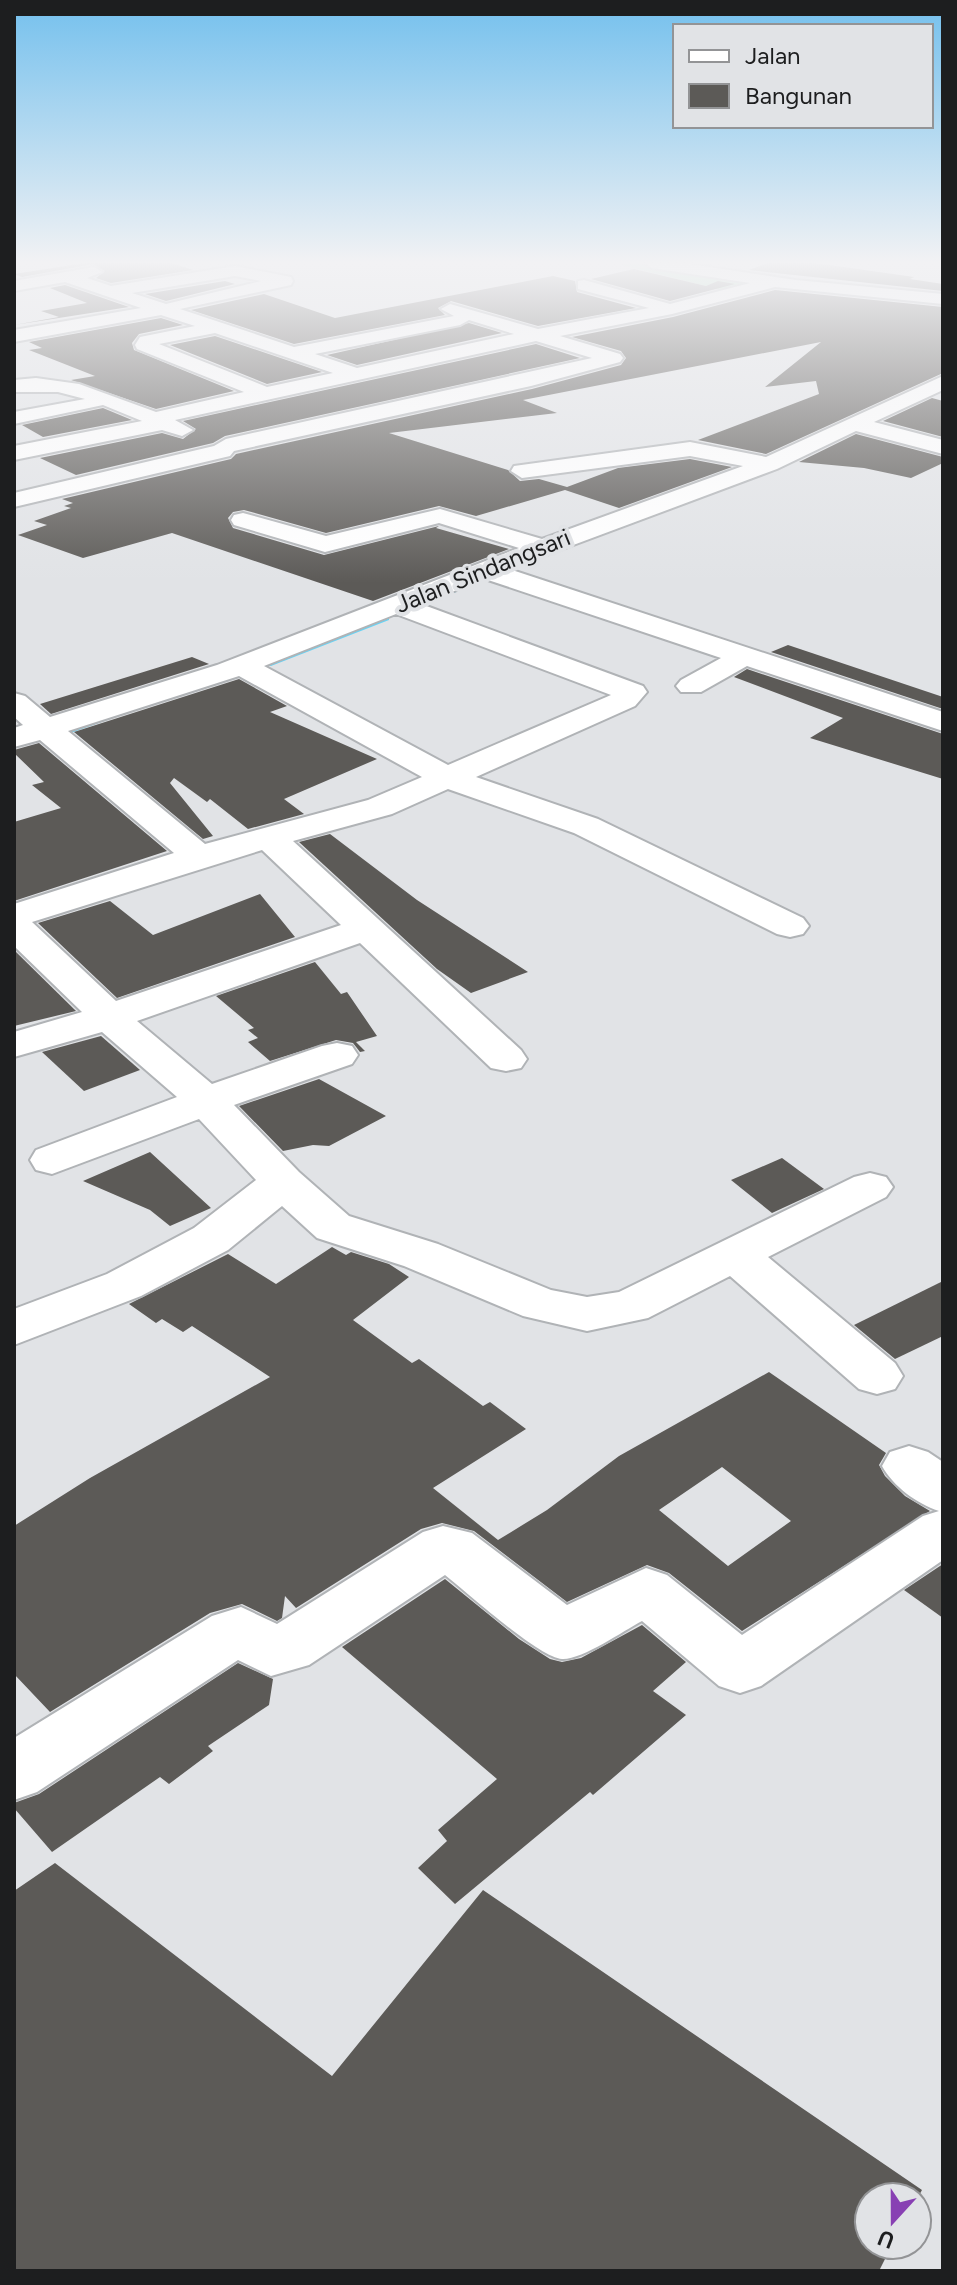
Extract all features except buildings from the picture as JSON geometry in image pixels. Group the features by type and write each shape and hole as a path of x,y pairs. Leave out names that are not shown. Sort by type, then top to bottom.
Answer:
{"street":[{"path":"206,370 264,393"},
{"path":"343,370 440,399"},
{"path":"14,453 371,370"},
{"path":"14,386 36,383 112,400 226,446 564,370"},
{"name":"Jalan Sindangsari","path":"14,738 51,734 769,464 943,382"},
{"path":"14,418 112,400"},
{"path":"851,423 943,447"},
{"path":"14,500 222,451 226,446"},
{"path":"522,471 690,449 769,464"},
{"path":"243,520 325,544 440,516 456,518 543,547"},
{"path":"485,570 943,722"},
{"path":"14,916 199,856 362,813 624,700 632,692 397,605"},
{"path":"691,686 743,657"},
{"path":"240,665 448,778 586,826 790,926"},
{"path":"14,702 199,856"},
{"path":"268,837 506,1059"},
{"path":"14,925 109,1017 206,1101 270,1169 333,1227 421,1255 540,1304 587,1314 631,1306 737,1256 870,1187"},
{"path":"14,1045 109,1017 369,928"},
{"path":"52,1160 337,1055"},
{"path":"14,1328 124,1285 211,1239 270,1169"},
{"path":"737,1256 877,1376"},
{"path":"14,1772 233,1633 241,1631 271,1651 288,1648 443,1548 452,1549 563,1635 646,1591 740,1668 943,1531"}],"waterway":[{"path":"421,604 473,583"},
{"path":"268,664 386,618"},
{"path":"53,736 102,720"}]}
